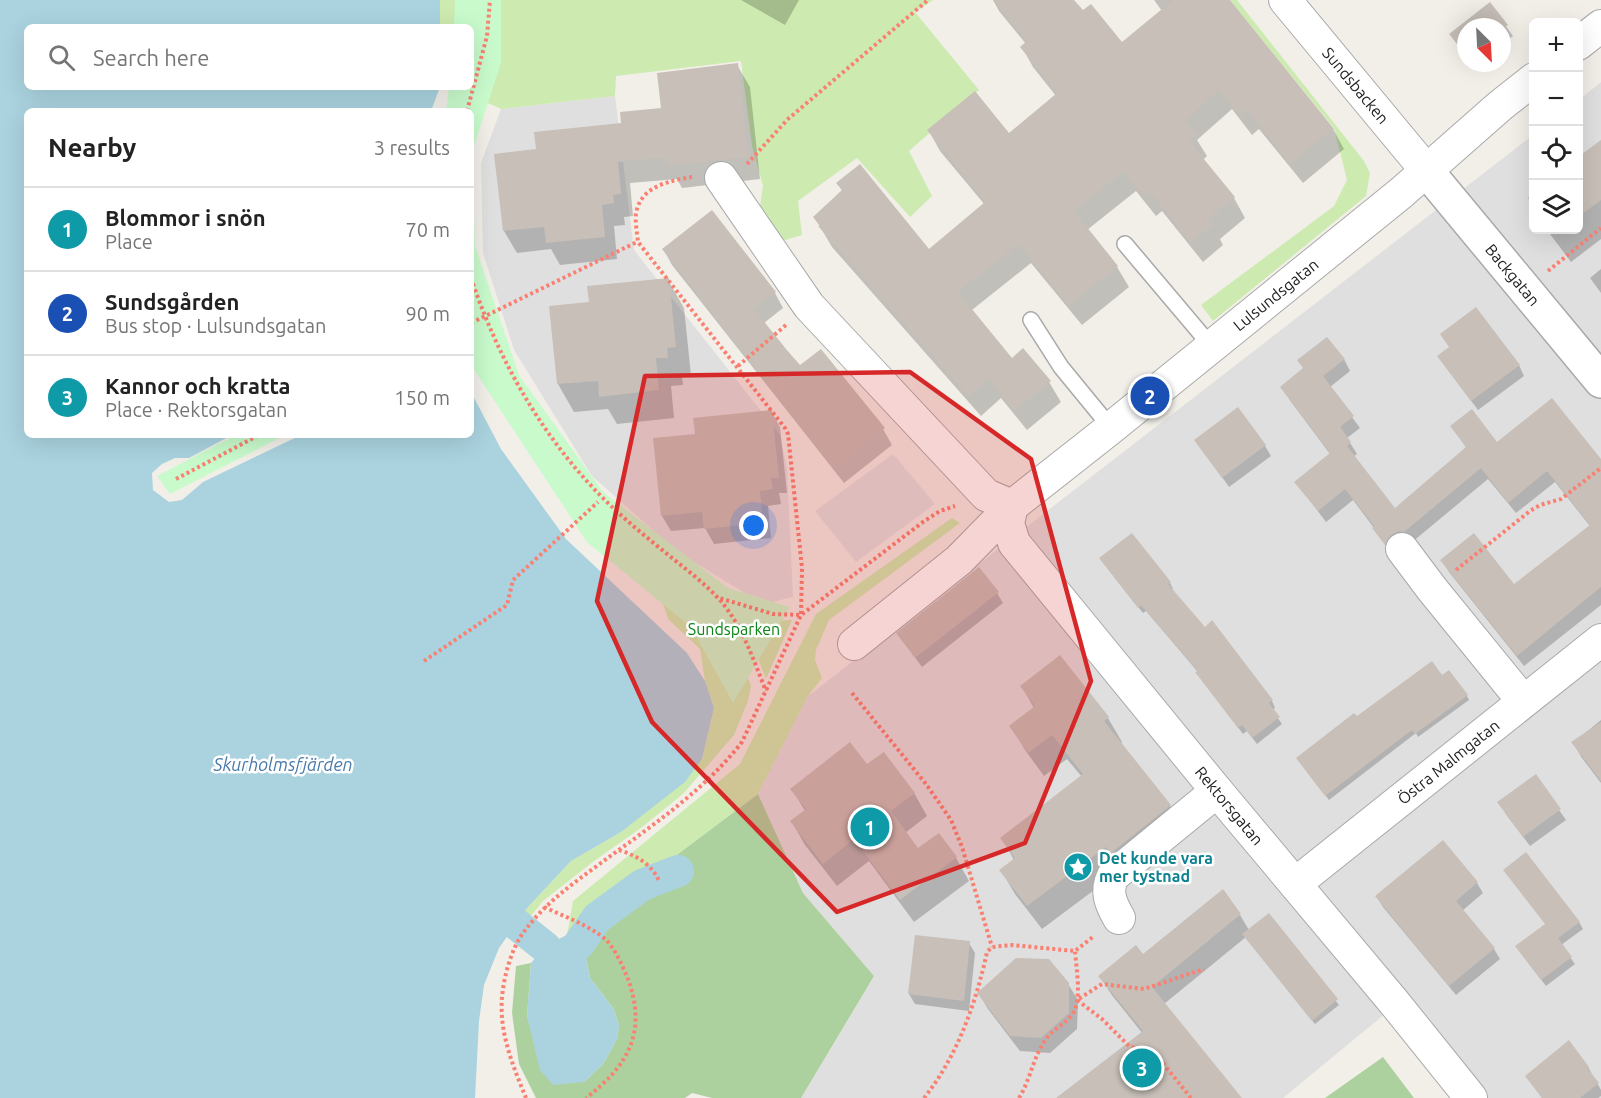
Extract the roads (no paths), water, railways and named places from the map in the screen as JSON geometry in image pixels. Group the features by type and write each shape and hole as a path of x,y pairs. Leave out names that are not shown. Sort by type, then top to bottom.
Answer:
{"street":[{"name":"Sundsbacken","path":"1285,0 1426,170"},
{"path":"1583,40 1601,26"},
{"name":"Lulsundsgatan","path":"855,644 959,560 1012,506 1212,347 1529,82"},
{"name":"Backgatan","path":"1426,170 1600,377"},
{"path":"721,177 809,306 986,495 1012,506"},
{"name":"Rektorsgatan","path":"1012,506 1008,523 1014,543 1471,1098"},
{"path":"1402,549 1523,701"},
{"name":"Östra Malmgatan","path":"1295,884 1601,640"},
{"path":"1119,918 1108,895 1113,876 1217,791"}],"lane":[{"path":"1125,244 1212,347"},
{"path":"1031,320 1061,367 1111,428"}],"water":[{"name":"Skurholmsfjärden","path":"0,0 440,0 440,24 24,24 24,90 439,90 432,108 24,108 24,438 226,438 189,458 175,458 162,464 152,473 153,490 169,502 182,500 203,482 295,438 474,438 474,398 501,449 566,539 687,653 705,681 714,708 702,759 685,782 621,832 571,861 528,907 499,948 484,985 479,1021 475,1098 0,1098"},
{"path":"567,935 584,948 590,978 613,1008 619,1025 617,1039 603,1064 584,1082 553,1085 540,1070 527,1016 531,963 548,944"}],"waterway":[{"path":"579,944 597,918 642,885 678,871"},
{"path":"516,924 545,947"}],"place":[{"name":"Sundsgården","path":"1150,396"},
{"name":"Blommor i snön","path":"870,827"},
{"name":"Det kunde vara mer tystnad","path":"1078,867"},
{"name":"Kannor och kratta","path":"1142,1068"}],"park label":[{"name":"Sundsparken","path":"734,629"}]}
